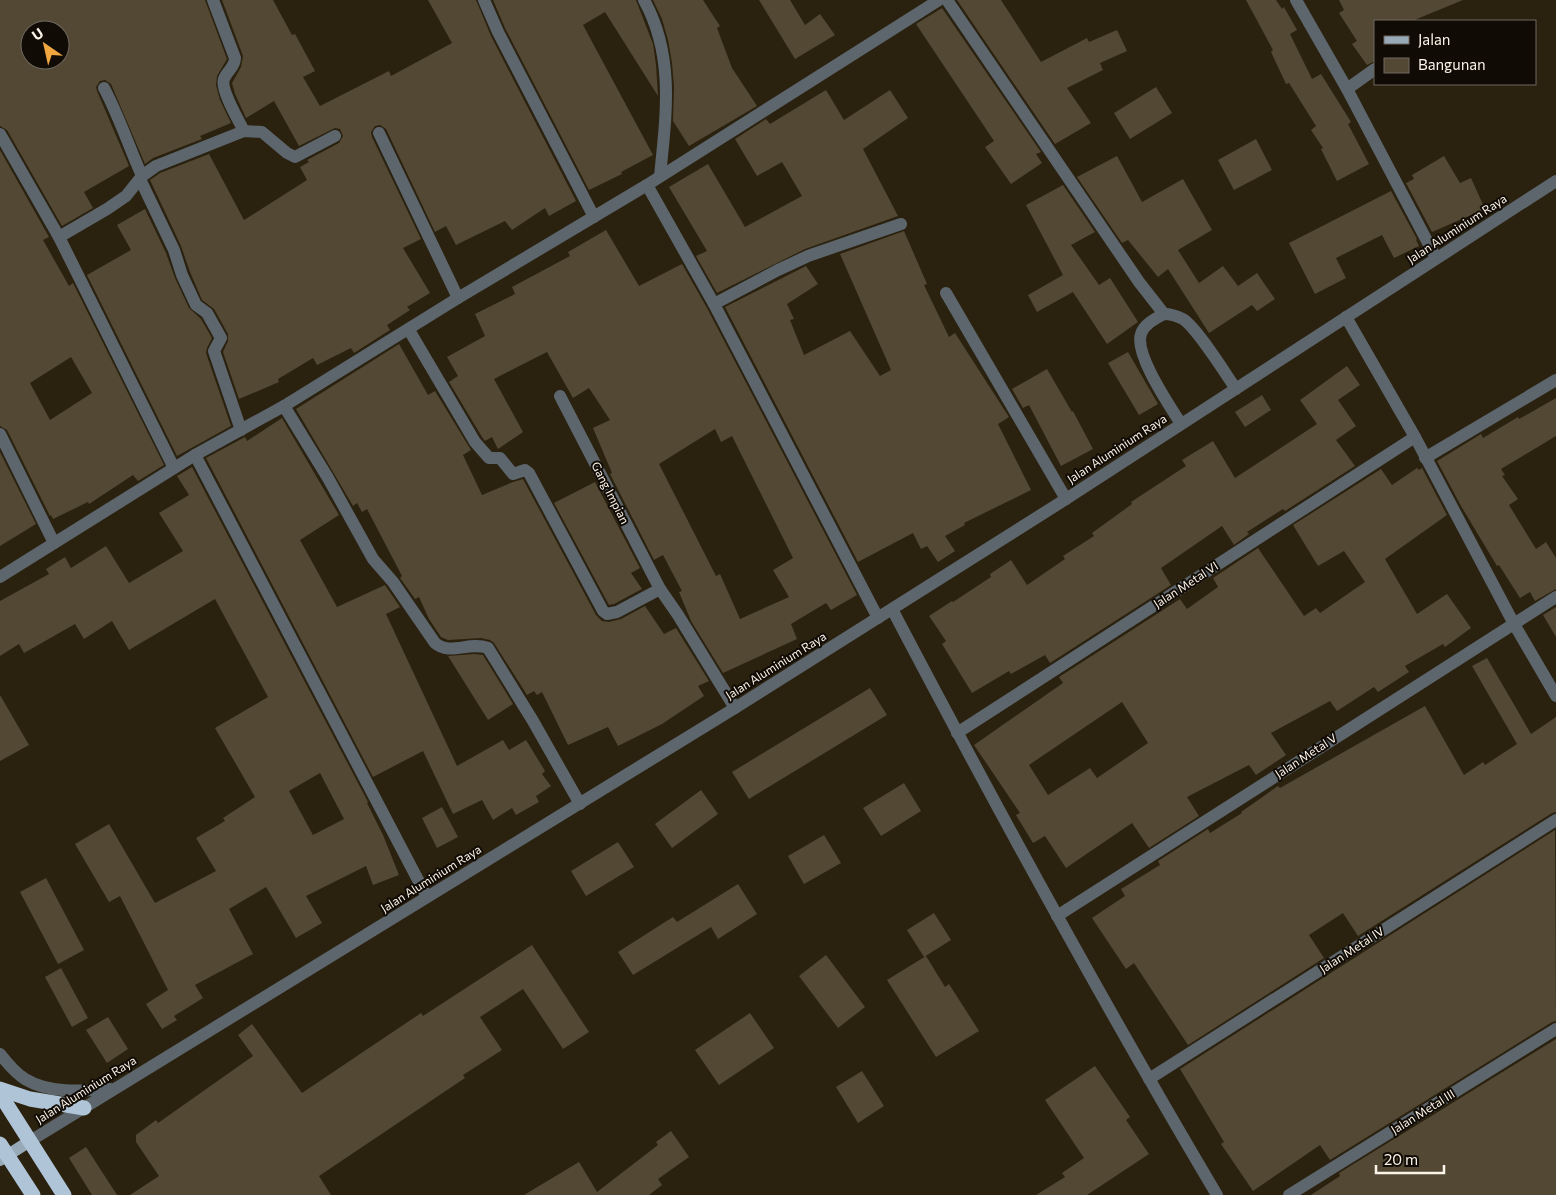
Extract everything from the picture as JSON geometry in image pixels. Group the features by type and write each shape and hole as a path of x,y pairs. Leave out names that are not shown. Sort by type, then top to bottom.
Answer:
{"highway":[{"path":"0,1089 30,1099 84,1108"},
{"path":"0,1094 64,1195"},
{"path":"2,1153 33,1195"}],"main road":[{"name":"Jalan Aluminium Raya","path":"2,1153 30,1141"}],"street":[{"path":"213,0 235,58 232,68 224,79 224,87 244,131"},
{"path":"484,0 498,32 594,217"},
{"path":"644,0 659,31 666,70 665,117 660,176"},
{"path":"0,577 195,455 284,406 458,298 647,185 939,0"},
{"path":"947,0 1139,282 1164,314"},
{"path":"1296,0 1347,89 1436,258"},
{"path":"1347,89 1374,70"},
{"path":"104,88 112,102 141,178 174,250 196,305 207,313 221,338 214,351 241,430"},
{"path":"59,237 122,200 141,178 156,166 244,131 262,132 287,153 295,157 335,136"},
{"path":"379,133 458,298"},
{"path":"0,134 59,237 174,468"},
{"name":"Jalan Aluminium Raya","path":"30,1141 735,708 1066,499 1556,181"},
{"path":"647,185 714,304 878,618"},
{"path":"714,304 808,256 901,224"},
{"path":"946,293 1066,499"},
{"path":"1181,424 1144,359 1140,347 1140,335 1151,321 1164,314 1184,320 1199,336 1236,389"},
{"path":"1346,317 1415,437 1514,624 1556,696"},
{"path":"409,330 475,442 486,456 491,459 499,458 513,474 526,470 531,475 605,612 607,614 617,612 660,589"},
{"path":"1425,458 1556,380"},
{"name":"Gang Impian","path":"560,396 660,589 735,708"},
{"path":"284,406 328,478 372,559 392,582 430,636 441,648 448,649 475,645 488,648 533,721 580,804"},
{"path":"0,434 54,543"},
{"name":"Jalan Metal VI","path":"957,733 1415,437"},
{"path":"195,455 427,897"},
{"name":"Jalan Metal V","path":"1057,916 1556,597"},
{"path":"892,609 1057,916 1217,1195"},
{"name":"Jalan Metal IV","path":"1149,1079 1556,820"},
{"name":"Jalan Metal III","path":"1289,1195 1556,1029"},
{"path":"0,1054 11,1068 34,1084 78,1092 114,1089"}],"building":[{"path":"0,0 205,0 227,59 217,76 216,85 220,100 231,123 200,136 202,139 153,158 145,164 111,84 105,80 100,81 96,87 97,91 129,166 84,192 93,208 62,226 7,130 0,126"},
{"path":"222,0 273,0 292,35 295,34 315,71 303,77 320,106 389,71 391,76 452,43 428,0 476,0 491,36 576,201 549,216 545,208 512,230 505,221 456,245 446,226 435,232 386,129 380,125 375,126 371,132 372,137 421,239 403,248 430,293 407,307 410,310 387,325 390,330 354,353 351,348 317,365 313,358 278,379 279,382 239,399 223,352 228,341 228,334 214,309 202,300 181,246 150,180 160,173 209,154 244,220 307,180 300,167 309,162 307,160 339,143 343,136 340,129 335,128 299,146 274,101 246,118 232,83 241,67 243,56"},
{"path":"493,0 636,0 653,44 658,96 605,12 583,25 653,155 621,172 622,174 589,190 505,28"},
{"path":"653,0 703,0 720,26 717,28 732,68 757,106 689,146 673,121 674,86 672,63 662,19"},
{"path":"759,0 790,0 805,25 820,14 835,35 795,59"},
{"path":"957,0 1001,0 1041,62 1087,38 1089,42 1117,30 1127,51 1100,63 1103,70 1067,88 1091,123 1055,144"},
{"path":"1246,0 1276,0 1282,9 1284,7 1297,30 1290,34 1312,79 1321,74 1351,122 1348,124 1369,164 1337,181 1321,149 1323,148 1311,130 1316,126 1289,83 1286,84 1271,52 1273,50"},
{"path":"1339,0 1463,0 1414,20 1374,20 1374,62 1367,65 1352,44 1357,41 1339,13 1344,10"},
{"path":"942,8 1041,152 1036,154 1042,163 1011,184 985,147 994,141 916,24"},
{"path":"1156,87 1172,113 1130,139 1114,113"},
{"path":"826,90 844,120 890,90 908,118 863,149 898,216 805,249 717,293 696,256 707,251 669,187 708,164 745,227 802,196 782,162 757,176 735,139 766,119 770,124"},
{"path":"1256,139 1272,170 1234,190 1218,160"},
{"path":"0,150 49,237 43,240 69,286 73,283 164,465 138,481 133,475 89,504 88,502 53,519 7,430 0,426","holes":["71,357 92,393 50,420 30,383"]},
{"path":"1117,156 1142,202 1183,179 1212,230 1178,250 1199,283 1223,266 1238,286 1257,273 1275,299 1257,311 1252,305 1209,333 1168,269 1158,277 1128,240 1122,243 1077,177"},
{"path":"1444,156 1460,183 1471,178 1485,209 1432,232 1406,183 1414,179 1412,175"},
{"path":"1063,185 1095,232 1071,245 1099,285 1110,278 1138,322 1107,344 1073,292 1037,312 1028,295 1063,275 1026,205"},
{"path":"1391,191 1419,246 1394,258 1382,235 1336,258 1346,278 1315,294 1289,243"},
{"path":"145,209 189,308 201,319 212,338 206,353 231,426 177,456 87,275 131,250 117,225"},
{"path":"606,230 639,286 682,264 707,308 857,595 831,610 826,603 791,624 797,639 723,673 691,621 679,592 682,591 663,555 654,560 610,474 612,473 593,428 610,420 589,388 573,398 547,352 494,379 523,432 498,449 492,437 485,441 482,437 449,382 458,376 447,357 485,336 475,314 515,294 512,287 570,256 568,252","holes":["715,429 721,442 732,436 793,558 773,570 789,597 740,619 720,574 716,576 659,464"]},
{"path":"904,231 927,284 924,285 949,337 955,333 1009,417 998,424 1031,490 964,523 965,525 945,536 955,551 938,562 927,546 921,549 913,533 858,562 725,307 806,266 818,284 787,304 794,319 790,320 804,355 850,331 880,376 891,370 840,254"},
{"path":"399,344 428,395 435,391 471,450 463,455 482,495 523,479 596,615 602,621 609,622 621,619 645,606 664,634 676,628 709,681 698,686 704,696 662,724 618,746 608,727 568,745 542,692 537,695 534,691 527,695 494,643 481,638 448,640 441,637 429,619 419,597 415,599 400,578 402,576 367,509 362,512 357,503 353,506 296,409"},
{"path":"1128,352 1158,404 1139,415 1108,363"},
{"path":"1347,366 1360,385 1338,400 1356,426 1336,440 1355,466 1285,511 1283,509 1247,532 1249,534 1234,545 1222,526 1161,568 1171,585 1050,663 1045,655 1011,674 1009,671 972,693 942,644 946,641 929,616 991,577 990,574 1011,560 1027,585 1065,559 1063,556 1094,536 1092,533 1132,504 1131,502 1186,466 1182,460 1213,441 1235,478 1317,424 1300,400"},
{"path":"1047,369 1073,411 1093,449 1061,466 1029,405 1023,408 1012,389"},
{"path":"1262,395 1271,410 1245,427 1235,412"},
{"path":"1556,398 1556,436 1501,469 1505,475 1502,476 1518,499 1509,505 1536,549 1546,542 1556,558 1556,589 1535,601 1530,592 1520,598 1499,565 1497,566 1437,461 1481,434 1483,438 1518,417 1519,419"},
{"path":"282,418 339,515 300,540 337,607 385,585 400,607 386,614 457,766 503,740 509,750 526,740 545,771 542,774 551,786 536,796 539,802 516,815 512,808 493,820 482,800 453,814 423,751 373,777 206,458 245,437 247,441"},
{"path":"0,452 36,524 0,546"},
{"path":"192,467 368,802 399,875 373,885 366,866 306,896 322,923 296,938 266,887 229,909 253,954 195,985 203,998 174,1016 177,1020 162,1029 146,1004 168,990 120,896 109,902 75,844 109,824 155,903 216,871 196,838 225,821 223,818 255,797 215,728 268,697 215,599 129,650 112,621 84,639 75,624 24,653 19,644 0,656 0,601 49,574 46,569 65,557 71,568 106,546 129,583 183,551 159,513 189,495 177,476","holes":["320,773 344,819 313,835 289,791"]},
{"path":"1417,468 1419,470 1422,468 1447,515 1385,559 1417,614 1447,594 1471,628 1445,647 1443,644 1405,666 1409,672 1378,692 1374,687 1337,711 1330,701 1271,733 1286,755 1256,775 1249,765 1187,797 1199,816 1149,848 1132,823 1066,868 1045,836 1033,843 1016,815 1020,813 974,745 1063,683 1059,677 1180,599 1187,609 1218,587 1213,578 1258,548 1304,616 1316,608 1320,613 1365,582 1344,551 1318,566 1293,525 1381,469 1392,485","holes":["1122,702 1148,743 1097,778 1090,768 1048,795 1029,765"]},
{"path":"595,482 640,568 631,573 642,589 609,605 554,503"},
{"path":"1556,607 1556,637 1543,615"},
{"path":"483,655 513,704 488,720 448,656"},
{"path":"1487,658 1531,734 1556,717 1556,812 1358,936 1343,913 1309,935 1324,958 1188,1045 1134,963 1126,969 1092,918 1125,896 1121,889 1160,865 1158,861 1208,829 1210,833 1242,813 1278,786 1280,788 1425,706 1464,775 1483,762 1485,765 1517,744 1472,666"},
{"path":"870,688 887,715 749,799 732,772"},
{"path":"0,695 29,745 0,761"},
{"path":"904,783 921,811 881,836 863,808"},
{"path":"701,790 718,814 672,848 655,824"},
{"path":"442,807 458,837 437,848 422,818"},
{"path":"1555,830 1556,1021 1330,1160 1320,1145 1253,1191 1221,1144 1224,1142 1180,1069"},
{"path":"824,835 841,863 804,884 788,856"},
{"path":"618,842 634,867 586,896 571,871"},
{"path":"46,878 84,950 58,964 20,892"},
{"path":"738,884 757,914 718,939 711,927 633,975 618,952 673,917 677,922"},
{"path":"934,913 951,940 924,957 907,930"},
{"path":"532,945 589,1032 563,1049 523,989 480,1017 502,1050 463,1075 465,1078 319,1176 331,1195 130,1195 159,1176 136,1142 136,1135 156,1120 158,1123 253,1056 238,1035 252,1024 302,1093 421,1013 423,1016"},
{"path":"826,955 865,1007 838,1028 799,976"},
{"path":"926,956 945,987 949,984 979,1031 936,1057 887,980"},
{"path":"61,968 88,1018 72,1027 45,977"},
{"path":"750,1013 774,1048 719,1085 695,1050"},
{"path":"108,1017 128,1049 107,1063 86,1030"},
{"path":"1556,1039 1556,1195 1311,1195 1340,1176 1339,1173"},
{"path":"1095,1066 1130,1117 1126,1120 1149,1154 1087,1195 1036,1195 1065,1177 1062,1173 1084,1158 1045,1100"},
{"path":"862,1071 884,1106 858,1123 836,1087"},
{"path":"671,1131 689,1157 658,1179 662,1185 649,1195 524,1195 579,1162 597,1192 658,1145 656,1142"},
{"path":"86,1147 117,1195 92,1195 69,1158"}]}
